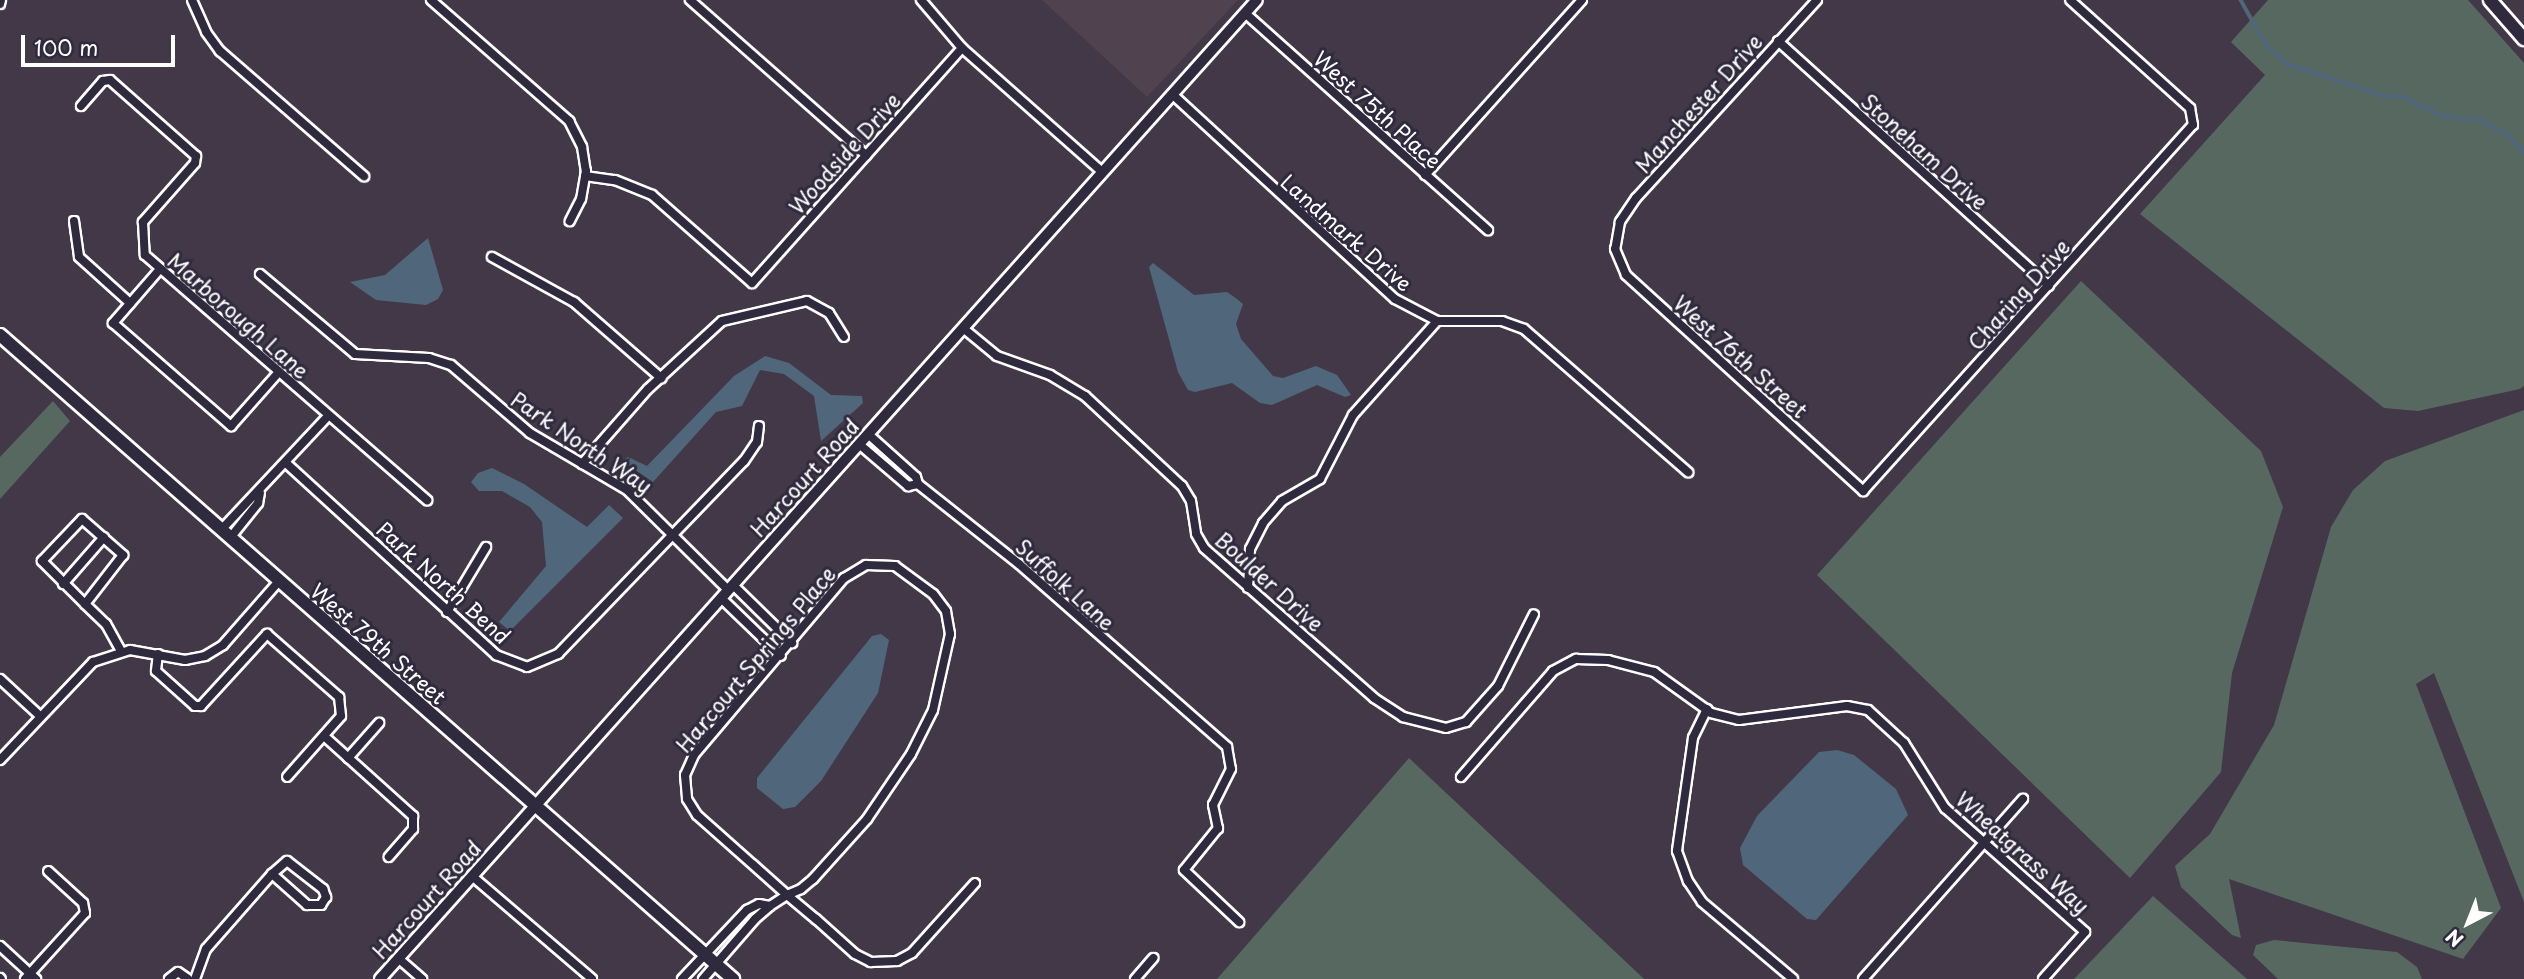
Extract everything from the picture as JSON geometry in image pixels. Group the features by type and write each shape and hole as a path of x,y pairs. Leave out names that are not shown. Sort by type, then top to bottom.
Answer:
{"main road":[{"path":"2490,0 2524,39"},
{"name":"West 79th Street","path":"0,335 733,979"}],"street":[{"path":"192,0 206,32 220,51 364,176"},
{"path":"431,0 566,117 582,147 585,176 570,221"},
{"path":"690,0 866,155"},
{"path":"921,0 962,48 1102,172"},
{"name":"Harcourt Road","path":"380,979 1257,0"},
{"path":"1424,175 1582,0"},
{"name":"Manchester Drive","path":"1616,237 1636,198 1817,0"},
{"name":"Charing Drive","path":"1863,491 2191,130 2194,119 2190,108 2070,0"},
{"name":"West 75th Place","path":"1245,13 1488,230"},
{"name":"Stoneham Drive","path":"1778,41 2049,286"},
{"name":"Woodside Drive","path":"585,176 615,180 652,195 752,283 962,48"},
{"name":"Marborough Lane","path":"81,106 103,81 110,80 196,156 195,163 141,226 142,249 160,269 278,373 427,500"},
{"name":"Landmark Drive","path":"1172,94 1395,299 1437,321 1502,321 1524,329 1688,472"},
{"path":"74,221 79,257 130,303"},
{"name":"West 76th Street","path":"1616,237 1619,264 1626,275 1863,491"},
{"path":"492,257 574,302 661,377"},
{"path":"160,269 113,323 231,426 278,373"},
{"name":"Park North Way","path":"260,274 345,349 367,356 445,362 530,433 627,490 674,533 728,591"},
{"path":"582,464 661,377 722,321 793,302 821,306 844,337"},
{"path":"1248,587 1250,549 1265,519 1282,501 1321,477 1353,415 1437,321"},
{"name":"Boulder Drive","path":"963,328 995,354 1050,375 1085,396 1182,486 1191,501 1202,545 1390,710 1425,725 1455,727 1471,718 1496,690 1534,614"},
{"path":"226,534 328,416"},
{"name":"Park North Bend","path":"286,463 447,612 507,662 527,667 542,664 558,654 748,457 759,426"},
{"path":"868,434 916,477 918,484"},
{"name":"Suffolk Lane","path":"859,444 908,485 918,484 1019,564 1227,747 1231,769 1213,805 1218,828 1184,870 1239,922"},
{"path":"85,604 123,559 104,537 82,519 59,539 42,564 106,624 121,651"},
{"path":"62,584 104,537"},
{"path":"447,612 486,547"},
{"name":"Harcourt Springs Place","path":"880,564 907,574 939,599 950,622 933,710 874,810 815,877 787,895 697,816 685,786 694,755 792,643 852,571 880,564"},
{"path":"0,760 85,667 121,651 158,654 185,660 213,653 279,581"},
{"path":"728,591 792,643"},
{"path":"728,591 781,656"},
{"path":"158,654 156,671 199,706 267,634 342,702 341,716 287,777"},
{"name":"Wheatgrass Way","path":"1461,777 1553,671 1576,659 1608,660 1654,672 1707,709 1739,720 1847,706 1868,710 1904,743 1945,808 2085,932 2043,979"},
{"path":"0,679 40,716"},
{"path":"1707,709 1693,738 1677,851 1688,881 1702,902 1793,979"},
{"path":"348,758 379,723"},
{"path":"324,736 414,818 413,829 389,857"},
{"path":"1863,979 2023,799"},
{"path":"195,979 206,949 272,874 283,863 294,862 323,889 325,901 316,908 307,905 272,874"},
{"path":"0,946 31,977 85,913 83,903 48,871"},
{"path":"472,876 592,979"},
{"path":"703,979 770,906 787,895 855,954 881,963 912,953 975,883"},
{"path":"682,979 747,910 759,904 770,906"},
{"path":"398,958 422,979"},
{"path":"1135,979 1153,958"},
{"path":"169,979 178,972 188,979"}],"shaded area":[{"path":"1042,0 1238,0 1147,97"}],"green space":[{"path":"2268,0 2468,0 2524,63 2524,386 2520,389 2418,411 2384,408 2140,214 2265,75 2231,42"},
{"path":"2081,281 2261,451 2283,507 2232,673 2221,772 2130,878 1817,575"},
{"path":"53,401 70,421 0,499 0,457"},
{"path":"2524,410 2524,902 2434,673 2416,684 2501,908 2463,959 2229,879 2241,938 2232,935 2181,887 2175,866 2210,834 2274,725 2331,527 2353,490 2385,461"},
{"path":"1409,758 1642,977 1644,979 1217,979"},
{"path":"2153,896 2247,979 2074,979"},
{"path":"2274,940 2397,952 2417,967 2422,979 2278,979 2253,955 2256,945"}],"water":[{"path":"428,238 443,290 438,299 426,305 376,300 350,282 385,275"},
{"path":"1153,263 1194,295 1227,292 1243,304 1236,324 1241,339 1273,376 1283,378 1316,366 1337,375 1351,395 1345,397 1317,385 1272,405 1260,403 1232,383 1195,392 1188,390 1178,372 1149,267"},
{"path":"765,356 789,363 831,395 862,396 863,403 821,441 814,396 784,374 760,370 742,406 716,412 653,482 622,461 628,457 647,466 734,376"},
{"path":"492,468 524,484 587,527 609,505 623,518 510,631 499,622 546,566 542,522 530,507 502,491 479,491 471,482 478,473"},
{"path":"881,634 889,640 878,693 821,781 795,807 783,809 757,788 757,778 872,636"},
{"path":"1837,750 1854,755 1896,789 1908,815 1816,920 1807,919 1743,865 1740,848 1757,816 1819,752"}],"waterway":[{"path":"2241,0 2266,45 2287,64 2385,96 2404,97 2439,115 2483,121 2508,135 2524,152"}]}
